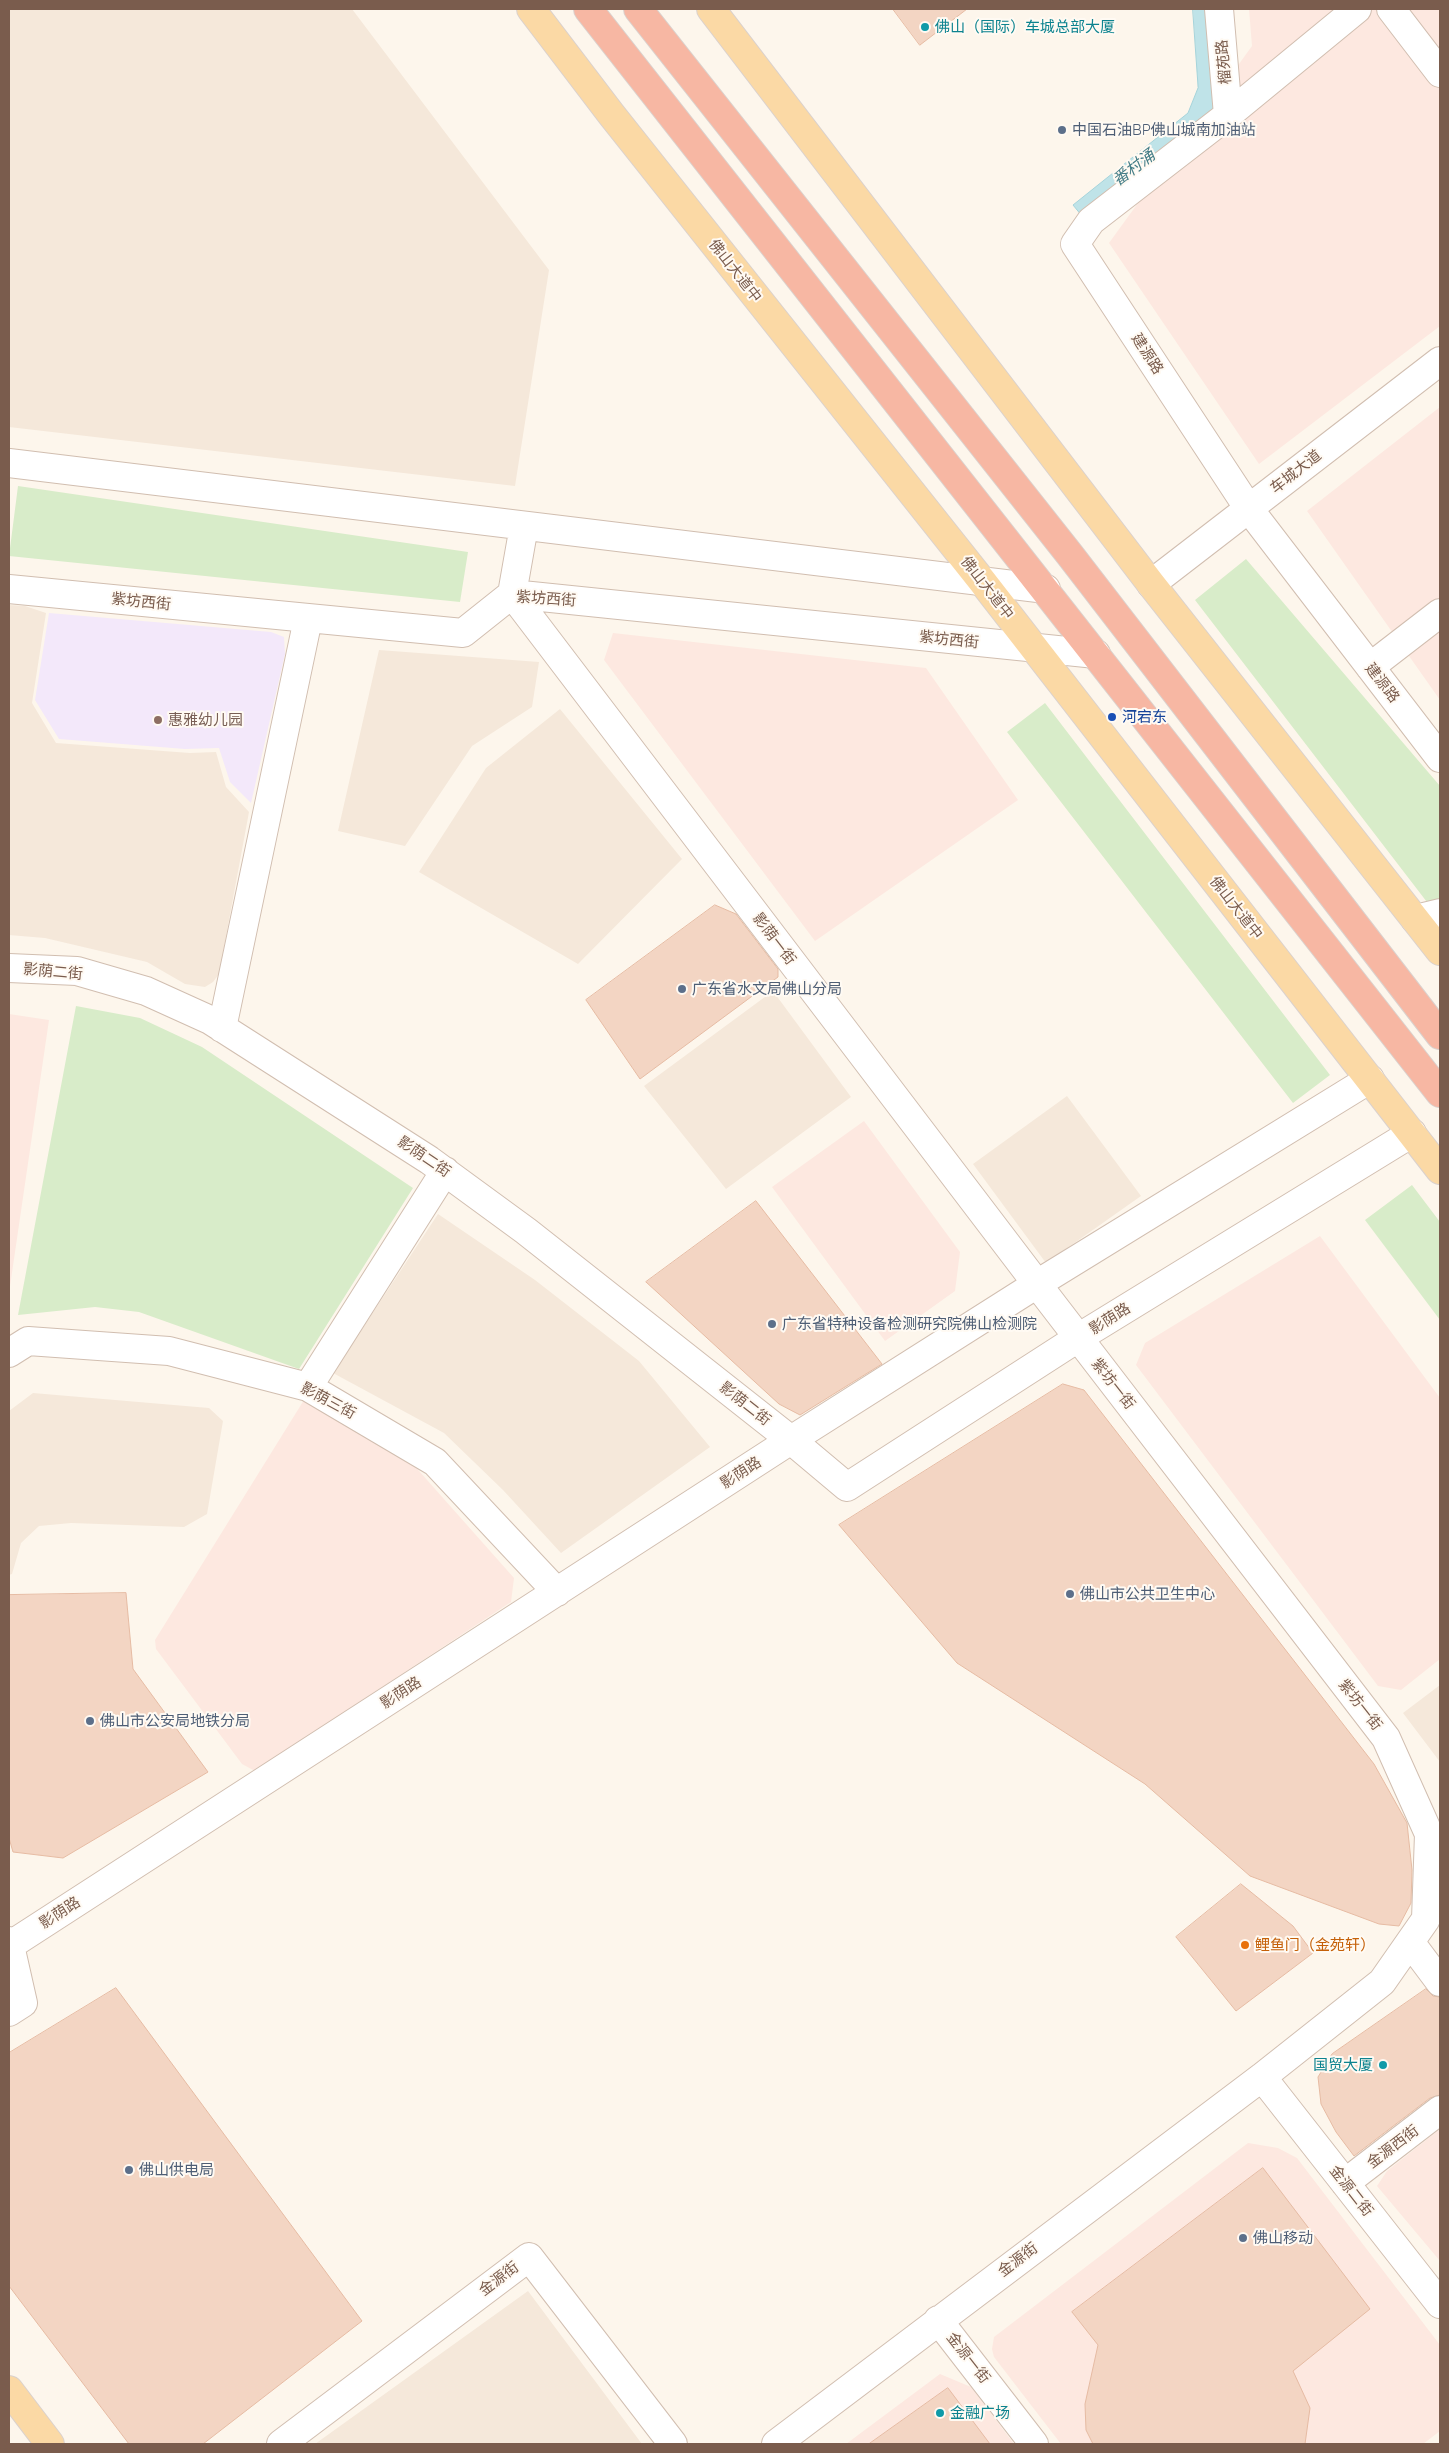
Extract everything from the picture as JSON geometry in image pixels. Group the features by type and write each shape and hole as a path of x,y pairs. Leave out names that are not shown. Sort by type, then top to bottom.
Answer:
{"highway":[{"path":"588,9 650,90 1046,589 1440,1093"},
{"path":"638,9 1070,555 1440,1035"}],"main road":[{"name":"佛山大道中","path":"531,9 611,114 982,581 1440,1170"},
{"path":"711,9 1152,584 1428,916 1440,951"},
{"path":"9,2390 50,2444"}],"street":[{"name":"榴苑路","path":"1219,9 1228,115"},
{"name":"建源路","path":"1357,9 1228,115 1091,222 1075,244 1249,509 1440,758"},
{"path":"1390,9 1440,73"},
{"name":"车城大道","path":"1152,584 1440,361"},
{"path":"9,463 1046,589"},
{"path":"512,594 524,526"},
{"name":"紫坊西街","path":"9,590 463,633 512,594 1096,654"},
{"name":"影荫一街","path":"512,594 1078,1338"},
{"path":"1370,667 1440,613"},
{"path":"222,1028 308,619"},
{"name":"影荫二街","path":"9,968 77,971 146,991 210,1020 445,1171 526,1231 792,1440"},
{"name":"影荫路","path":"9,2012 23,2003 9,1944 1037,1284 1370,1079"},
{"name":"影荫路","path":"792,1440 847,1487 1078,1338 1412,1133"},
{"path":"308,1387 445,1171"},
{"name":"紫坊一街","path":"1078,1338 1386,1738 1429,1834 1434,1867 1426,1919 1382,1982 1262,2077"},
{"name":"影荫三街","path":"9,1353 28,1340 169,1352 308,1387 435,1462 557,1592"},
{"path":"1410,1942 1440,1982"},
{"name":"金源二街","path":"1262,2077 1440,2304"},
{"name":"金源街","path":"776,2444 1262,2077"},
{"name":"金源西街","path":"1345,2183 1440,2110"},
{"name":"金源街","path":"281,2444 529,2257 673,2444"},
{"name":"金源一街","path":"938,2320 1034,2444"}],"shaded area":[{"path":"9,9 352,9 549,270 515,486 9,427"},
{"path":"1249,9 1440,9 1440,326 1259,464 1109,243 1252,46"},
{"path":"1440,407 1440,700 1307,511"},
{"path":"9,605 25,606 46,613 32,703 56,743 190,753 216,752 226,787 249,812 219,974 213,982 205,987 185,984 147,962 45,938 9,935"},
{"name":"惠雅幼儿园","path":"49,613 271,632 284,637 285,654 251,803 230,782 219,748 185,749 59,739 35,700"},
{"path":"613,633 926,668 1018,800 815,941 604,660"},
{"path":"379,650 539,662 532,707 472,746 405,846 338,831"},
{"path":"560,709 682,859 578,964 419,872 486,768"},
{"path":"773,991 851,1097 726,1189 644,1086"},
{"path":"9,1014 49,1020 9,1293"},
{"path":"1067,1096 1141,1196 1046,1263 973,1164"},
{"path":"864,1121 960,1252 955,1291 885,1341 772,1187"},
{"path":"438,1214 535,1280 639,1361 710,1447 561,1553 503,1490 444,1433 333,1373"},
{"path":"1320,1236 1440,1398 1440,1659 1401,1690 1378,1686 1136,1365 1145,1343"},
{"path":"33,1393 209,1408 223,1421 207,1514 184,1527 71,1523 39,1526 21,1543 12,1574 9,1575 9,1411"},
{"path":"304,1400 412,1463 514,1578 511,1602 255,1771 242,1764 156,1649 155,1640"},
{"path":"1440,1685 1440,1762 1403,1713"},
{"path":"1440,2129 1440,2261 1377,2186 1387,2171"},
{"path":"1248,2143 1278,2148 1297,2158 1440,2345 1440,2431 1423,2444 1061,2444 994,2357 992,2349 994,2337"},
{"path":"528,2291 642,2444 315,2444"},
{"path":"940,2374 971,2387 1014,2444 846,2444"}],"green space":[{"path":"18,486 468,552 460,602 9,556"},
{"path":"1246,559 1440,786 1440,904 1430,906 1195,600"},
{"path":"1045,703 1330,1075 1293,1103 1007,732"},
{"path":"76,1006 140,1018 202,1047 413,1188 299,1369 139,1312 95,1307 18,1315"},
{"path":"1412,1185 1440,1222 1440,1320 1365,1220"}],"water":[{"name":"番村涌","path":"1193,9 1210,9 1216,97 1212,116 1082,216 1073,205 1188,113 1198,88"}],"building":[{"name":"佛山（国际）车城总部大厦","path":"893,9 967,9 920,45"},
{"name":"广东省水文局佛山分局","path":"715,905 736,914 778,969 778,977 640,1079 586,1000"},
{"name":"广东省特种设备检测研究院佛山检测院","path":"756,1201 882,1364 800,1415 779,1404 646,1282"},
{"name":"佛山市公共卫生中心","path":"1063,1384 1084,1390 1374,1764 1407,1823 1412,1870 1411,1903 1399,1926 1379,1924 1250,1876 1145,1784 957,1663 839,1525"},
{"name":"佛山市公安局地铁分局","path":"126,1593 133,1669 208,1772 63,1858 13,1852 9,1838 9,1595"},
{"name":"鲤鱼门（金苑轩）","path":"1241,1884 1293,1926 1313,1953 1236,2011 1176,1937"},
{"name":"佛山供电局","path":"116,1988 362,2321 203,2444 129,2444 9,2286 9,2053"},
{"name":"国贸大厦","path":"1426,1989 1433,1996 1440,1997 1440,2095 1430,2098 1354,2156 1336,2132 1321,2104 1318,2077 1332,2054"},
{"name":"佛山移动","path":"1263,2168 1370,2309 1293,2371 1310,2408 1305,2444 1093,2444 1086,2430 1085,2404 1098,2345 1072,2312"},
{"name":"金融广场","path":"948,2388 990,2444 869,2444"}],"place":[{"name":"佛山（国际）车城总部大厦","path":"925,27"},
{"name":"中国石油BP佛山城南加油站","path":"1062,130"},
{"name":"河宕东","path":"1112,717"},
{"name":"惠雅幼儿园","path":"158,720"},
{"name":"广东省水文局佛山分局","path":"682,989"},
{"name":"广东省特种设备检测研究院佛山检测院","path":"772,1324"},
{"name":"佛山市公共卫生中心","path":"1070,1594"},
{"name":"佛山市公安局地铁分局","path":"90,1721"},
{"name":"鲤鱼门（金苑轩）","path":"1245,1945"},
{"name":"国贸大厦","path":"1383,2065"},
{"name":"佛山供电局","path":"129,2170"},
{"name":"佛山移动","path":"1243,2238"},
{"name":"金融广场","path":"940,2413"}]}
